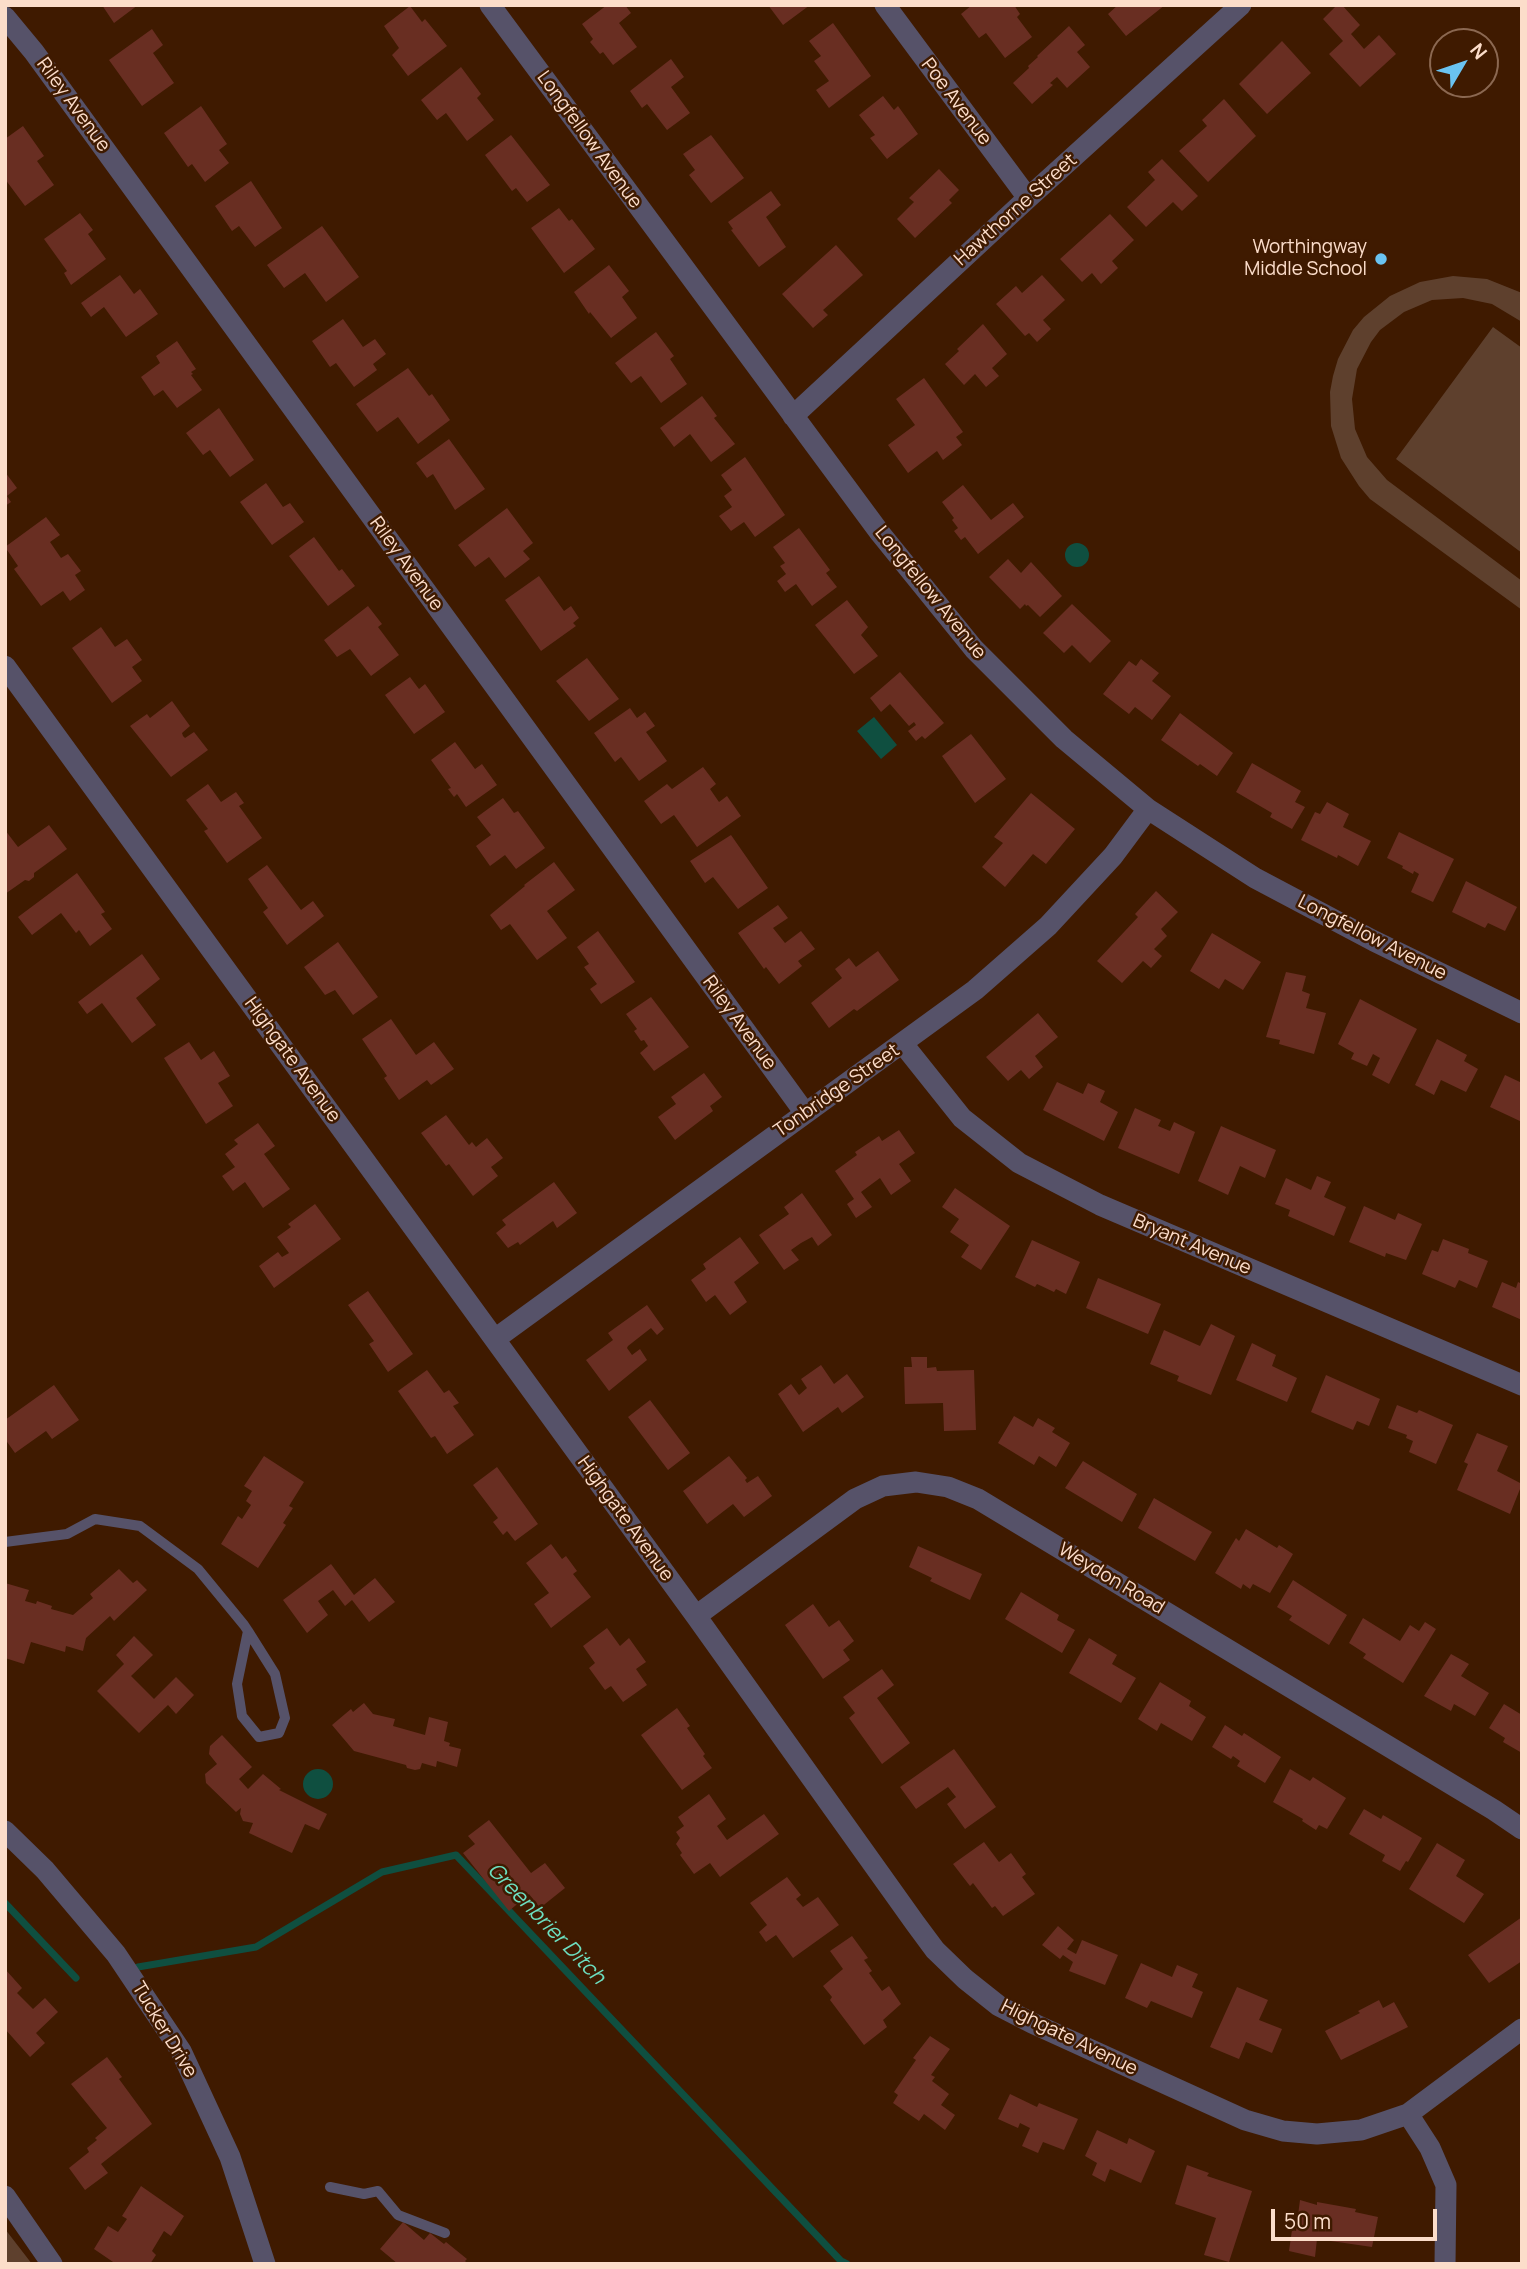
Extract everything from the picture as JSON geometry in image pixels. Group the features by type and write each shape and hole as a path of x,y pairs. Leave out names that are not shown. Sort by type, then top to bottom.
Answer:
{"street":[{"name":"Longfellow Avenue","path":"490,5 888,544 974,649 1064,739 1148,809 1255,878 1374,942 1522,1013"},
{"name":"Poe Avenue","path":"885,5 1028,198"},
{"name":"Hawthorne Street","path":"793,416 1241,5"},
{"name":"Riley Avenue","path":"5,17 42,63 804,1113"},
{"name":"Highgate Avenue","path":"5,666 696,1616 935,1950 965,1979 999,2006 1245,2120 1283,2131 1317,2134 1361,2130 1408,2114 1522,2029"},
{"name":"Tonbridge Street","path":"495,1339 975,990 1048,926 1113,856 1148,809"},
{"name":"Bryant Avenue","path":"903,1044 962,1118 1019,1163 1100,1205 1522,1385"},
{"name":"Weydon Road","path":"696,1616 855,1499 883,1486 916,1482 948,1487 978,1499 1522,1829"},
{"name":"Tucker Drive","path":"5,1830 45,1870 116,1954 181,2051 230,2157 265,2264"},
{"path":"1408,2114 1430,2148 1446,2185 1445,2264"},
{"path":"5,2196 52,2264"}],"lane":[{"path":"5,1542 67,1534 95,1519 140,1526 198,1569 248,1632 275,1674 285,1718 279,1733 260,1737 242,1716 237,1685 248,1632"},
{"path":"330,2188 364,2194 378,2191 398,2215 445,2233"}],"shaded area":[{"path":"1453,276 1487,279 1522,293 1522,322 1492,304 1463,298 1432,300 1404,312 1380,330 1357,369 1352,399 1355,429 1367,457 1387,480 1522,581 1522,610 1370,499 1341,458 1331,426 1330,392 1333,376 1338,359 1353,330 1364,317 1390,296 1420,282"},
{"path":"1493,327 1522,348 1522,553 1396,459"},
{"path":"5,2229 32,2264 5,2264"}],"water":[{"path":"1077,543 1086,546 1089,555 1086,564 1077,567 1068,564 1065,555 1068,546"},
{"path":"874,717 897,745 881,759 857,731"},
{"path":"318,1769 329,1773 333,1784 329,1795 318,1799 307,1795 303,1784 307,1773"}],"building":[{"path":"102,5 138,5 114,23"},
{"path":"607,5 625,5 631,13 619,23 637,47 613,65 603,52 600,54 590,42 593,39 582,24"},
{"path":"768,5 810,5 783,25"},
{"path":"972,5 1014,5 1020,14 1017,17 1032,37 1005,58 986,33 979,38 961,14"},
{"path":"1118,5 1165,5 1126,36 1108,14"},
{"path":"1337,5 1342,5 1360,25 1351,34 1364,49 1379,35 1396,54 1360,87 1329,54 1343,41 1323,19"},
{"path":"410,6 422,22 425,19 447,46 408,76 392,55 399,48 384,26"},
{"path":"833,23 871,76 829,108 816,90 829,81 814,61 821,56 809,41"},
{"path":"1069,26 1085,45 1077,52 1090,67 1067,88 1057,77 1050,83 1053,85 1032,104 1013,83"},
{"path":"152,29 163,45 153,53 174,83 142,106 109,60"},
{"path":"1282,41 1311,73 1267,114 1239,84"},
{"path":"671,59 684,77 671,87 690,113 667,130 647,104 642,108 630,91"},
{"path":"461,67 481,94 477,98 494,120 467,141 446,113 437,120 421,100"},
{"path":"883,96 894,110 898,106 918,134 887,159 870,138 875,135 859,115"},
{"path":"1224,99 1256,136 1208,182 1179,151 1207,126 1202,120"},
{"path":"201,106 227,144 219,150 229,163 205,182 192,164 188,167 164,133"},
{"path":"23,126 44,156 37,161 54,185 25,206 5,179 5,139"},
{"path":"511,135 550,185 527,202 516,188 512,191 485,155"},
{"path":"711,135 744,178 711,203 689,175 695,170 683,154"},
{"path":"1162,159 1198,196 1182,211 1173,202 1146,227 1127,207 1155,180 1148,172"},
{"path":"939,169 959,190 949,200 952,203 915,238 897,219 914,202 909,198"},
{"path":"251,181 282,228 255,247 239,226 232,231 215,206"},
{"path":"771,191 781,205 766,217 786,247 759,267 728,222"},
{"path":"559,208 569,221 572,219 595,249 564,273 531,228"},
{"path":"80,213 93,230 88,234 106,259 71,285 64,273 67,271 44,239"},
{"path":"1110,214 1134,240 1112,261 1118,268 1101,284 1092,273 1082,282 1060,259"},
{"path":"322,226 359,277 326,302 305,273 284,288 267,265"},
{"path":"836,245 863,275 823,310 828,315 813,328 782,294"},
{"path":"609,265 629,291 622,297 637,318 611,338 590,312 589,314 574,292"},
{"path":"120,275 134,294 140,289 158,314 126,337 104,307 91,317 81,303"},
{"path":"1042,275 1065,300 1043,320 1051,329 1037,342 1029,333 1025,336 996,304 1016,286 1022,293"},
{"path":"343,319 363,347 375,339 386,354 373,364 377,370 354,387 336,363 330,367 312,341"},
{"path":"983,324 1007,354 992,368 999,376 986,387 975,374 964,385 945,364"},
{"path":"656,332 674,356 670,359 687,384 661,403 641,376 631,383 615,363"},
{"path":"177,341 196,369 191,375 202,390 177,408 163,390 154,396 141,377 160,363 156,356"},
{"path":"408,368 429,396 432,394 450,420 418,444 398,417 377,432 356,404"},
{"path":"924,378 963,432 956,437 962,445 943,460 937,451 908,473 888,445 915,425 896,399"},
{"path":"702,396 717,416 714,418 735,444 711,462 690,434 674,447 660,428"},
{"path":"219,408 254,460 230,477 210,450 203,455 186,433"},
{"path":"449,439 485,489 455,510 433,474 427,478 416,463"},
{"path":"745,457 785,515 755,537 744,522 731,531 719,516 732,507 724,496 732,490 721,475"},
{"path":"5,472 17,488 7,496 11,502 5,506"},
{"path":"266,483 283,507 290,503 304,522 272,545 240,502"},
{"path":"963,485 991,520 1013,503 1024,517 978,554 965,537 961,540 954,531 958,528 952,520 954,518 942,502"},
{"path":"507,508 533,543 523,551 530,559 505,578 489,557 475,567 458,545"},
{"path":"46,517 60,535 50,542 61,558 68,554 81,571 75,575 85,590 70,601 63,591 41,606 14,569 18,566 5,547"},
{"path":"799,528 830,570 826,573 837,587 812,606 796,584 785,592 777,581 786,574 780,566 785,563 773,547"},
{"path":"314,537 339,571 342,569 355,586 328,606 289,556"},
{"path":"1008,559 1021,573 1031,562 1062,596 1040,617 1028,605 1025,604 1020,609 989,577"},
{"path":"539,576 564,611 571,606 579,618 573,623 576,626 541,651 505,600"},
{"path":"847,600 868,627 861,635 878,656 854,674 815,625"},
{"path":"1072,604 1111,641 1090,663 1072,645 1064,653 1043,633"},
{"path":"368,606 382,624 378,627 399,655 371,676 350,649 337,657 324,640"},
{"path":"101,627 115,647 127,639 142,660 132,667 142,681 112,703 72,648"},
{"path":"587,658 619,699 589,721 556,681"},
{"path":"1141,659 1159,673 1152,681 1171,696 1152,720 1135,707 1129,714 1103,694 1129,661 1136,666"},
{"path":"900,672 944,723 925,739 922,736 916,741 908,731 916,725 914,722 909,726 890,704 881,712 870,698"},
{"path":"410,677 419,689 425,684 445,712 414,734 385,695"},
{"path":"172,701 190,726 182,733 183,736 185,738 194,732 208,750 171,777 130,726 147,714 150,718"},
{"path":"630,708 637,718 645,712 655,726 646,732 667,761 639,781 621,757 615,762 594,733"},
{"path":"1180,713 1233,753 1217,776 1161,740"},
{"path":"971,734 1006,779 975,803 942,756"},
{"path":"455,742 475,769 482,764 497,785 466,807 457,794 454,797 448,789 451,788 431,760"},
{"path":"1252,763 1301,791 1295,802 1305,807 1292,829 1270,817 1272,813 1236,792"},
{"path":"703,767 716,784 710,789 719,802 727,796 741,816 697,847 674,815 661,824 644,801 667,784 672,789"},
{"path":"208,784 221,802 236,792 244,803 239,806 262,838 227,863 204,831 208,829 186,800"},
{"path":"1031,793 1075,829 1046,864 1033,854 1005,887 982,867 1003,843 994,837"},
{"path":"503,798 514,813 518,811 545,848 516,869 505,855 490,866 476,846 491,835 477,817"},
{"path":"1327,802 1349,814 1343,827 1371,841 1358,866 1301,840 1315,812 1320,814"},
{"path":"49,825 67,849 34,873 34,877 29,881 25,880 5,894 5,830 18,847"},
{"path":"1399,832 1454,859 1433,902 1411,892 1419,874 1414,871 1413,874 1387,858"},
{"path":"731,835 768,888 738,909 713,877 705,883 690,861"},
{"path":"554,862 575,890 547,911 567,938 537,960 510,924 501,930 490,915"},
{"path":"267,865 301,910 313,901 324,916 287,945 263,912 268,908 248,879"},
{"path":"77,873 105,912 101,914 112,929 90,946 79,930 76,933 61,913 32,935 18,917"},
{"path":"1466,881 1517,907 1505,931 1488,923 1485,928 1452,912"},
{"path":"1156,891 1178,912 1161,929 1167,936 1154,949 1162,956 1151,968 1143,961 1122,983 1097,961 1138,917 1135,914"},
{"path":"778,905 788,918 773,928 785,943 801,931 815,949 798,961 802,966 779,984 766,967 764,969 738,933"},
{"path":"598,931 635,982 601,1004 590,989 597,984 584,967 589,964 577,947"},
{"path":"1212,933 1261,962 1243,990 1225,979 1219,989 1190,971"},
{"path":"338,942 378,997 353,1015 335,990 325,995 304,967"},
{"path":"878,951 899,980 829,1028 811,1003 842,978 835,969 849,958 856,967"},
{"path":"142,954 160,979 136,998 156,1025 132,1043 102,1003 87,1014 78,1002"},
{"path":"1286,972 1306,976 1302,991 1310,994 1306,1008 1326,1013 1314,1054 1279,1044 1280,1040 1266,1037"},
{"path":"651,997 689,1047 654,1071 640,1053 648,1046 634,1031 637,1029 626,1014"},
{"path":"1360,999 1417,1029 1389,1084 1372,1075 1380,1058 1373,1054 1367,1066 1351,1059 1354,1053 1338,1044"},
{"path":"1038,1013 1058,1037 1035,1056 1043,1067 1029,1079 1021,1070 1008,1081 986,1057"},
{"path":"391,1019 416,1055 434,1042 454,1069 431,1085 427,1080 399,1100 384,1078 387,1076 362,1039"},
{"path":"1437,1039 1467,1055 1464,1061 1478,1069 1466,1092 1441,1080 1434,1095 1415,1085"},
{"path":"189,1042 201,1060 214,1051 230,1076 218,1083 233,1106 206,1124 164,1058"},
{"path":"704,1073 722,1097 710,1106 713,1111 675,1140 658,1117 676,1104 671,1097"},
{"path":"1505,1075 1522,1083 1522,1122 1490,1107"},
{"path":"1057,1082 1083,1094 1088,1083 1105,1091 1100,1102 1118,1112 1104,1141 1043,1110"},
{"path":"1135,1108 1161,1120 1158,1126 1170,1131 1174,1122 1195,1132 1179,1174 1118,1148"},
{"path":"446,1115 469,1145 472,1142 476,1147 487,1138 503,1158 491,1167 498,1176 473,1196 421,1133"},
{"path":"258,1123 275,1146 264,1154 290,1189 263,1208 245,1182 233,1191 222,1176 235,1167 225,1154 238,1144 234,1140"},
{"path":"1221,1126 1276,1150 1265,1178 1240,1166 1228,1195 1198,1181"},
{"path":"899,1130 915,1153 899,1164 911,1181 891,1195 880,1178 861,1192 872,1207 856,1218 847,1204 854,1199 835,1171 857,1155 855,1152 879,1136 882,1141"},
{"path":"1317,1176 1331,1182 1324,1197 1346,1207 1334,1236 1288,1216 1290,1210 1275,1204 1286,1178 1311,1190"},
{"path":"554,1182 577,1213 557,1228 553,1221 520,1245 518,1242 508,1248 496,1233 506,1225 502,1220"},
{"path":"955,1188 1010,1226 981,1270 961,1257 969,1245 950,1232 959,1219 942,1207"},
{"path":"802,1193 832,1235 818,1246 812,1237 791,1250 799,1260 784,1270 759,1235 789,1214 784,1207"},
{"path":"315,1204 341,1239 274,1288 259,1266 278,1252 282,1257 289,1253 277,1237 291,1227 288,1224"},
{"path":"1364,1206 1395,1220 1398,1213 1422,1224 1406,1260 1386,1253 1385,1257 1349,1242"},
{"path":"740,1237 759,1263 734,1282 747,1302 730,1315 715,1295 706,1302 691,1280 706,1269 703,1264"},
{"path":"1443,1239 1469,1249 1468,1253 1488,1261 1477,1288 1459,1280 1455,1288 1422,1274 1432,1250 1438,1252"},
{"path":"1032,1240 1080,1262 1066,1294 1037,1284 1035,1287 1015,1277"},
{"path":"1098,1278 1161,1304 1148,1334 1086,1308"},
{"path":"1502,1282 1516,1288 1518,1282 1522,1284 1522,1320 1492,1307"},
{"path":"368,1291 413,1354 388,1372 369,1344 374,1341 348,1305"},
{"path":"647,1305 664,1329 657,1335 651,1328 628,1346 632,1355 640,1349 647,1360 609,1391 586,1360 613,1340 608,1333"},
{"path":"1211,1324 1235,1336 1211,1395 1177,1381 1179,1376 1150,1364 1164,1330 1200,1346"},
{"path":"1252,1343 1276,1355 1272,1366 1297,1378 1287,1402 1236,1380"},
{"path":"911,1357 927,1357 927,1368 936,1367 937,1371 974,1370 976,1430 944,1431 943,1403 905,1404 904,1367 912,1367"},
{"path":"821,1365 834,1384 847,1374 864,1397 842,1413 838,1407 803,1432 778,1394 791,1384 799,1395 807,1388 801,1379"},
{"path":"427,1370 444,1393 449,1390 459,1403 453,1406 474,1435 447,1454 435,1436 431,1438 398,1391"},
{"path":"1326,1375 1380,1399 1369,1426 1357,1421 1353,1430 1311,1412"},
{"path":"54,1385 79,1420 52,1439 46,1431 15,1453 5,1439 5,1420"},
{"path":"650,1400 690,1453 668,1470 628,1417"},
{"path":"1397,1405 1417,1413 1419,1410 1453,1425 1436,1464 1409,1452 1413,1441 1406,1438 1407,1435 1388,1428"},
{"path":"1014,1416 1033,1427 1038,1418 1055,1428 1052,1432 1070,1443 1056,1467 1039,1456 1034,1465 998,1443"},
{"path":"1477,1433 1508,1446 1497,1471 1522,1484 1510,1514 1457,1490 1468,1464 1464,1462"},
{"path":"264,1456 304,1482 289,1506 293,1508 283,1523 286,1525 258,1568 221,1544 238,1516 242,1519 251,1505 246,1501 252,1491 244,1486"},
{"path":"729,1456 747,1478 747,1483 758,1476 772,1496 744,1517 733,1504 707,1524 683,1491"},
{"path":"1083,1461 1137,1494 1122,1522 1065,1488"},
{"path":"497,1467 538,1524 515,1541 507,1531 503,1535 493,1522 498,1518 473,1485"},
{"path":"1154,1498 1212,1532 1195,1561 1138,1528"},
{"path":"1246,1529 1277,1548 1279,1545 1293,1554 1270,1593 1253,1584 1250,1589 1243,1584 1241,1589 1215,1573 1236,1538 1239,1541"},
{"path":"551,1544 562,1559 566,1556 577,1571 573,1574 591,1597 551,1628 534,1604 549,1593 526,1563"},
{"path":"918,1546 982,1574 970,1600 930,1581 932,1578 909,1567"},
{"path":"331,1564 354,1595 375,1578 395,1602 369,1622 352,1600 345,1606 333,1590 318,1601 328,1615 307,1633 283,1600"},
{"path":"119,1569 133,1583 137,1580 147,1590 114,1621 110,1616 86,1638 83,1651 66,1646 65,1652 31,1642 24,1664 5,1658 5,1583 29,1590 25,1601 36,1604 37,1601 52,1606 51,1609 73,1615 93,1598 90,1594"},
{"path":"1293,1580 1347,1615 1329,1645 1289,1620 1292,1616 1277,1607"},
{"path":"1021,1592 1059,1615 1057,1620 1075,1630 1062,1653 1005,1619"},
{"path":"813,1604 829,1627 839,1620 854,1641 843,1650 850,1660 823,1679 785,1625"},
{"path":"1363,1618 1400,1641 1410,1625 1419,1631 1425,1622 1436,1629 1403,1683 1363,1658 1366,1654 1349,1643"},
{"path":"607,1628 620,1646 629,1638 646,1662 636,1669 647,1685 623,1702 611,1686 605,1690 589,1668 595,1663 583,1646"},
{"path":"134,1636 153,1655 131,1676 154,1699 176,1677 194,1695 176,1714 168,1705 139,1733 97,1691 124,1664 116,1655"},
{"path":"1089,1638 1117,1655 1112,1664 1136,1678 1121,1703 1069,1673"},
{"path":"1451,1654 1469,1664 1461,1676 1489,1693 1475,1716 1454,1704 1451,1711 1424,1696"},
{"path":"882,1669 894,1685 877,1698 910,1743 882,1764 849,1718 855,1713 843,1697"},
{"path":"1160,1682 1191,1701 1189,1706 1206,1717 1192,1741 1161,1723 1157,1731 1138,1719"},
{"path":"364,1703 373,1714 395,1719 393,1726 425,1735 429,1717 448,1722 444,1741 450,1743 449,1746 461,1749 457,1767 437,1761 436,1767 422,1763 420,1769 415,1770 354,1751 332,1725 351,1709 353,1712"},
{"path":"1504,1704 1522,1715 1522,1753 1503,1742 1505,1738 1489,1728"},
{"path":"677,1708 690,1726 687,1728 712,1768 682,1790 641,1735"},
{"path":"1225,1725 1242,1736 1244,1733 1281,1757 1265,1783 1237,1766 1240,1761 1233,1756 1231,1759 1212,1747"},
{"path":"222,1735 252,1767 239,1779 248,1789 263,1774 281,1789 279,1790 327,1814 319,1830 305,1824 292,1853 249,1833 253,1823 243,1821 241,1808 236,1812 206,1783 205,1774 217,1764 209,1754 210,1746"},
{"path":"954,1749 996,1807 965,1829 947,1804 956,1797 948,1787 916,1809 900,1787"},
{"path":"1290,1769 1310,1781 1313,1777 1346,1798 1327,1829 1319,1825 1316,1830 1302,1821 1303,1819 1273,1802"},
{"path":"709,1794 726,1819 717,1826 727,1840 764,1814 779,1834 720,1877 710,1863 694,1874 680,1855 682,1853 676,1844 680,1838 676,1832 684,1826 678,1817"},
{"path":"1364,1809 1381,1819 1383,1815 1422,1838 1400,1871 1382,1861 1385,1855 1349,1834"},
{"path":"489,1820 531,1873 545,1863 565,1888 540,1908 529,1894 509,1911 463,1853 475,1844 468,1836"},
{"path":"984,1842 999,1862 1011,1853 1026,1874 1022,1877 1035,1894 1003,1916 995,1906 992,1908 973,1883 970,1886 953,1864"},
{"path":"1437,1843 1465,1860 1456,1876 1484,1894 1464,1923 1409,1889"},
{"path":"787,1877 801,1895 796,1899 803,1907 818,1897 839,1925 793,1958 776,1935 766,1942 759,1932 767,1925 750,1903"},
{"path":"1522,1917 1522,1961 1489,1983 1468,1955"},
{"path":"1058,1926 1074,1940 1067,1949 1076,1954 1082,1940 1118,1955 1105,1985 1069,1971 1073,1962 1063,1955 1060,1959 1042,1945"},
{"path":"852,1936 868,1958 864,1960 872,1971 869,1973 882,1991 889,1986 901,2004 883,2020 887,2027 864,2045 830,2000 832,1997 823,1986 843,1969 830,1951"},
{"path":"1141,1963 1172,1977 1177,1965 1198,1974 1192,1987 1203,1992 1192,2018 1151,2001 1147,2008 1125,1998"},
{"path":"5,1969 22,1988 17,1993 33,2009 45,1998 58,2012 36,2033 45,2043 30,2057 5,2029"},
{"path":"1237,1987 1268,2000 1259,2020 1282,2029 1272,2053 1246,2042 1239,2059 1210,2047"},
{"path":"1379,2000 1383,2008 1394,2002 1408,2027 1341,2060 1325,2031"},
{"path":"930,2036 950,2049 931,2075 935,2077 932,2081 949,2094 941,2105 955,2115 945,2130 924,2114 919,2121 893,2103 898,2095 894,2092 916,2060 913,2058"},
{"path":"107,2057 122,2077 119,2079 152,2124 101,2164 108,2173 85,2190 69,2168 89,2152 87,2148 107,2128 71,2084"},
{"path":"1010,2094 1037,2107 1039,2103 1078,2119 1064,2150 1043,2142 1038,2153 1022,2146 1030,2128 1020,2123 1018,2128 998,2119"},
{"path":"1097,2130 1127,2144 1129,2138 1155,2151 1141,2183 1110,2169 1105,2182 1092,2175 1097,2163 1085,2156"},
{"path":"1187,2165 1209,2173 1207,2176 1252,2191 1229,2262 1204,2255 1216,2218 1175,2204"},
{"path":"141,2186 184,2216 171,2236 164,2231 152,2251 156,2255 150,2264 116,2264 94,2249 108,2226 118,2232 127,2219 122,2216"},
{"path":"1300,2200 1317,2205 1317,2202 1356,2209 1355,2212 1378,2217 1372,2247 1317,2239 1315,2257 1289,2251 1292,2230 1296,2231"},
{"path":"403,2222 424,2240 430,2233 444,2244 446,2242 467,2259 465,2261 468,2264 398,2264 380,2249"}],"waterway":[{"name":"Greenbrier Ditch","path":"138,1967 256,1947 382,1872 456,1855 841,2261 847,2264"},
{"path":"5,1903 76,1978"}],"place":[{"name":"Worthingway Middle School","path":"1381,259"}]}
